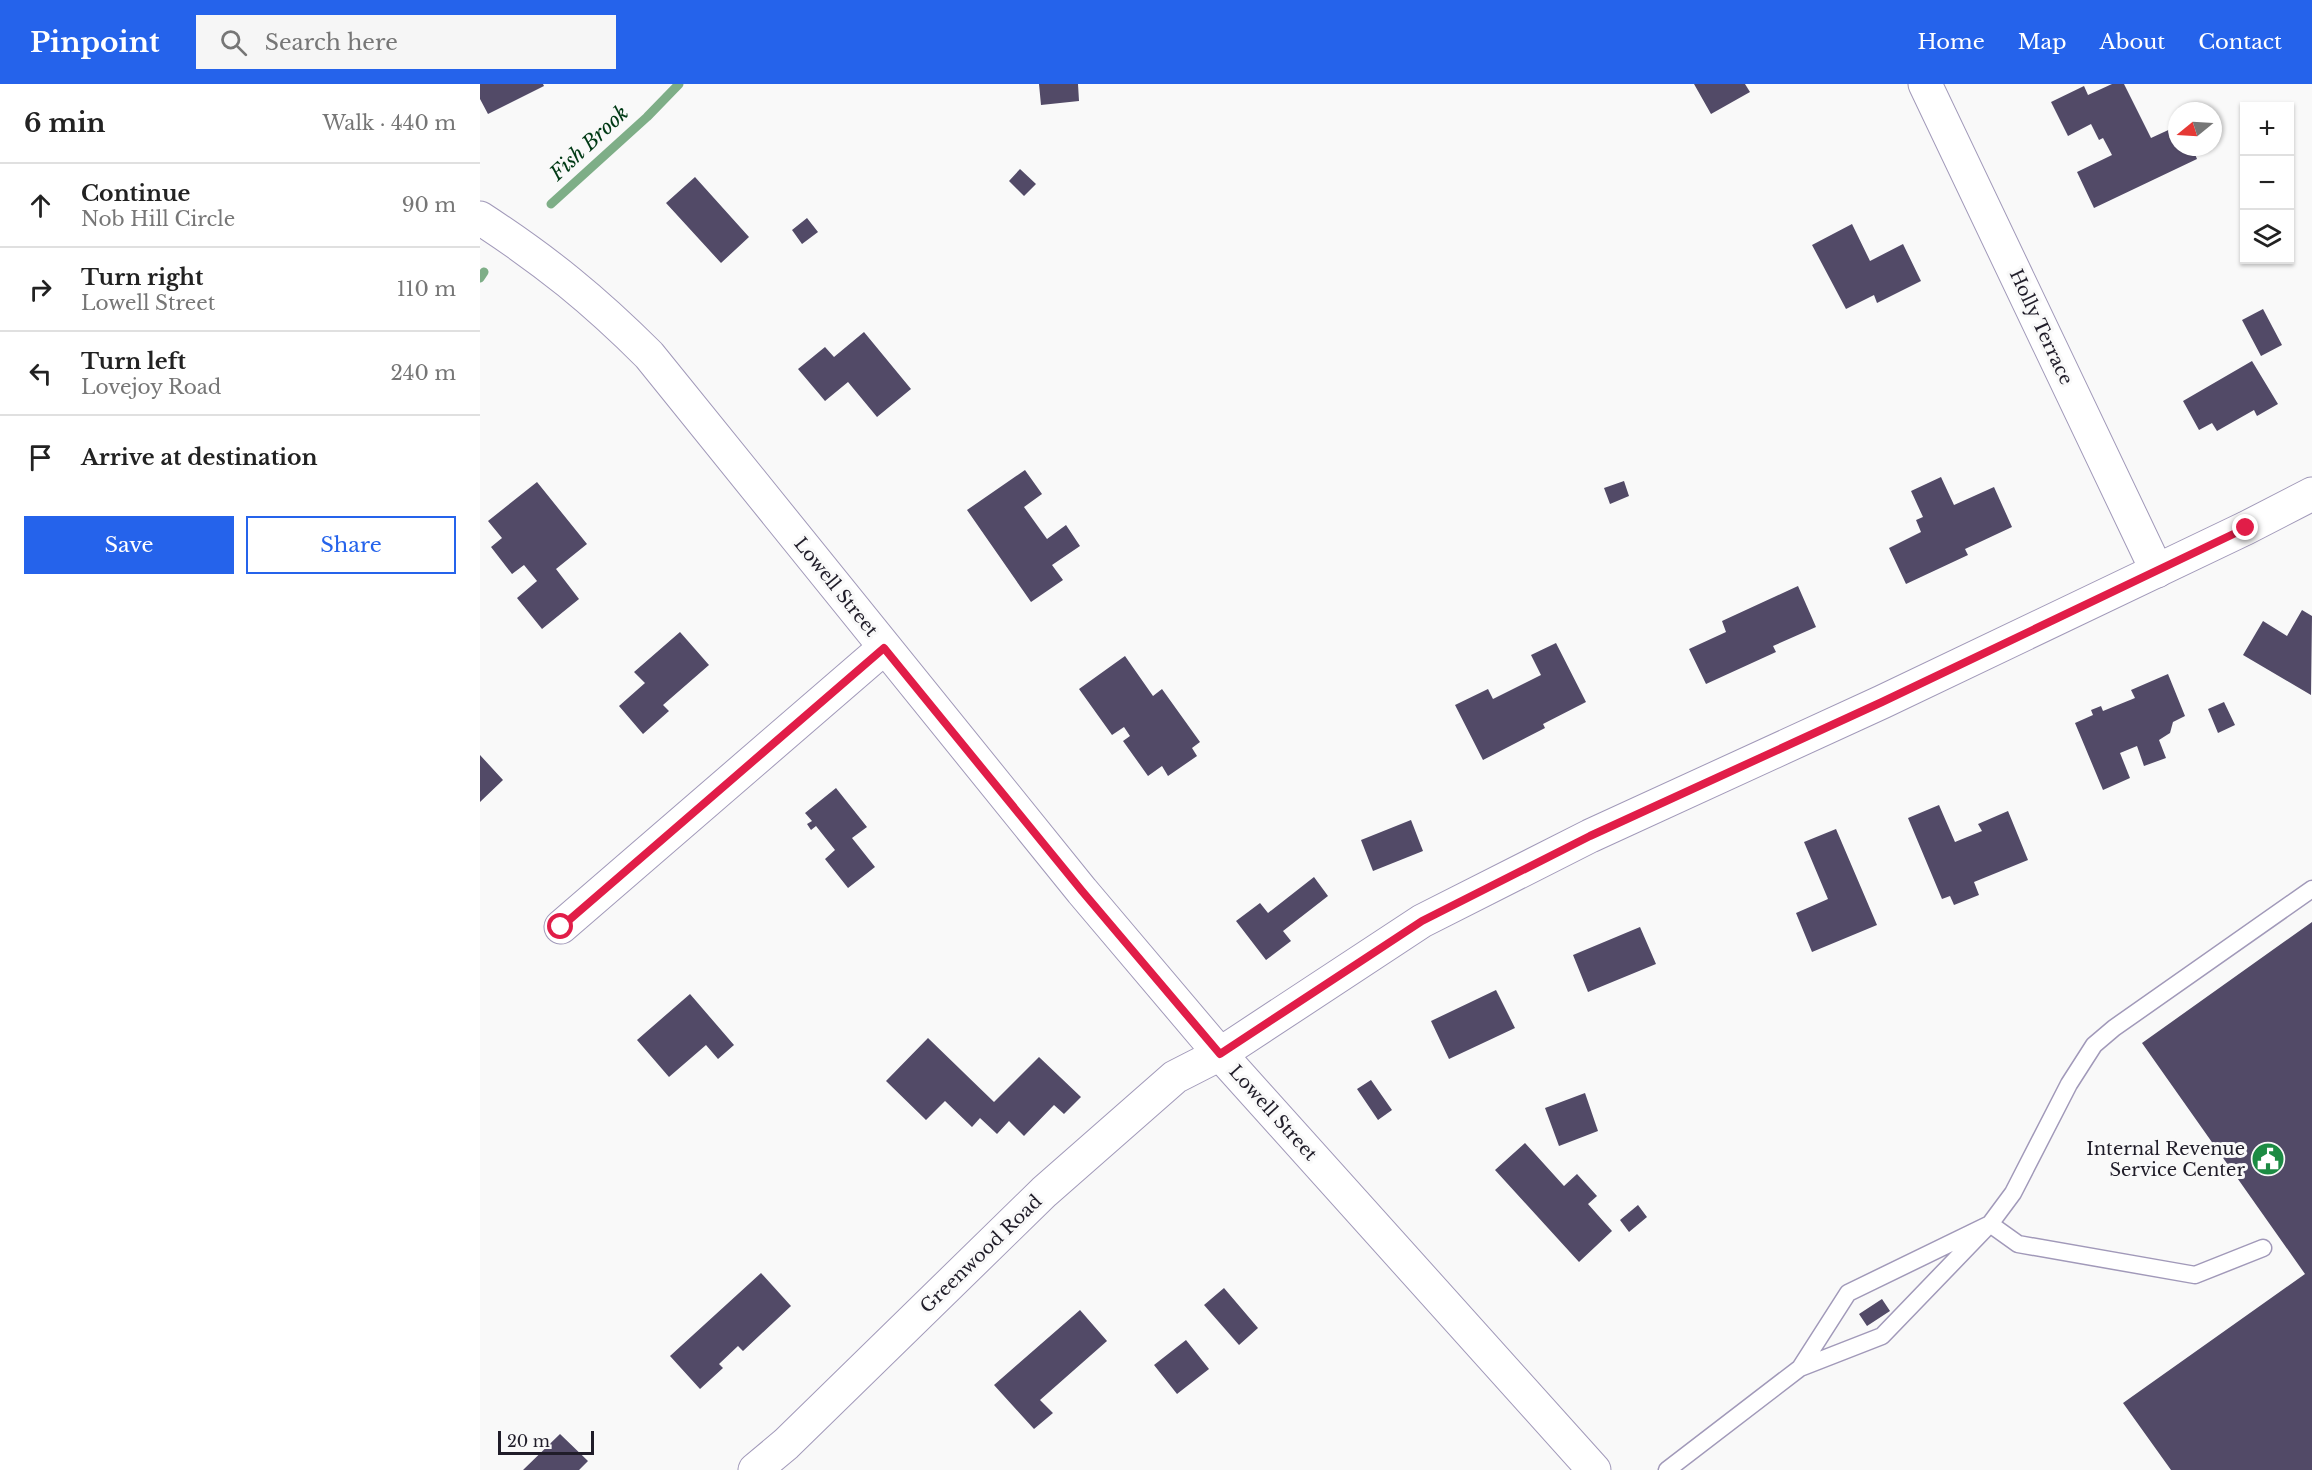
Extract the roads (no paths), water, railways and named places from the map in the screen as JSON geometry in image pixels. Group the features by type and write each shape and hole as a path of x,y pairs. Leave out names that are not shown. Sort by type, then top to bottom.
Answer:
{"main road":[{"name":"Holly Terrace","path":"1925,84 2157,571"},
{"name":"Lowell Street","path":"480,218 537,255 598,304 649,355 1082,891 1220,1054 1594,1470"},
{"name":"Greenwood Road","path":"755,1470 786,1444 1062,1177 1175,1077 1220,1054 1422,921 1590,836 2157,571 2312,494"},
{"path":"561,927 884,648"}],"lane":[{"path":"1667,1470 1800,1368 1882,1336 1989,1224 2013,1193 2069,1084 2094,1045 2114,1028 2312,889"},
{"path":"1989,1224 2018,1244 2195,1275 2262,1248"},
{"path":"1800,1368 1848,1293 1989,1224"}],"waterway":[{"name":"Fish Brook","path":"551,204 647,117 679,84"},
{"name":"Fish Brook","path":"480,278 484,272"}],"place":[{"name":"Internal Revenue Service Center","path":"2268,1159"}]}
